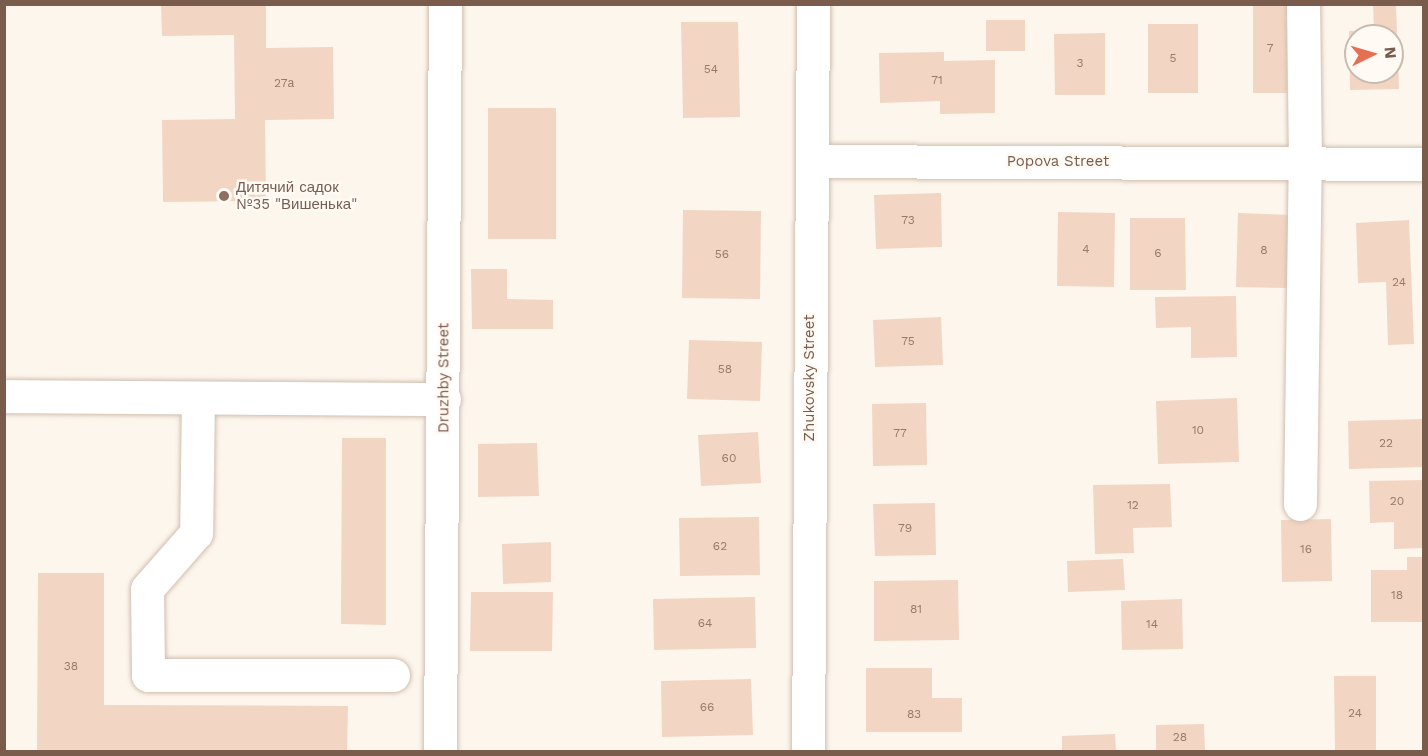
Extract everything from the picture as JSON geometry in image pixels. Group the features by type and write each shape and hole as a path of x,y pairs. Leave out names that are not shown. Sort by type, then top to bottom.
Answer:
{"street":[{"name":"Druzhby Street","path":"440,752 446,4"},
{"name":"Zhukovsky Street","path":"808,752 813,4"},
{"path":"1300,504 1305,164 1303,4"},
{"name":"Popova Street","path":"812,161 1424,164"},
{"path":"4,396 444,399"},
{"path":"198,398 196,533 147,589 148,675 393,675"}],"building":[{"path":"161,4 266,4 266,48 333,47 334,119 265,120 266,201 163,202 162,120 235,119 234,35 162,36"},
{"path":"1253,4 1287,4 1287,93 1253,93"},
{"path":"1373,4 1396,4 1397,24 1374,24"},
{"path":"986,20 1025,20 1025,51 986,51"},
{"path":"681,22 738,22 740,117 683,118"},
{"path":"1148,24 1198,24 1198,93 1148,93"},
{"path":"1105,33 1105,95 1055,95 1054,34"},
{"path":"944,52 944,61 995,60 995,113 940,114 940,101 880,103 879,53"},
{"path":"1350,84 1399,84 1399,89 1350,90"},
{"path":"488,108 556,108 556,239 488,239"},
{"path":"941,193 942,247 876,249 874,195"},
{"path":"683,210 761,211 760,299 682,298"},
{"path":"1058,212 1115,213 1114,287 1057,286"},
{"path":"1238,213 1292,215 1290,288 1236,287"},
{"path":"1130,218 1185,218 1186,290 1130,290"},
{"path":"1409,220 1414,344 1388,345 1386,282 1358,283 1356,223"},
{"path":"471,269 507,269 507,299 553,300 553,329 472,329"},
{"path":"1236,296 1237,357 1191,358 1191,327 1156,328 1155,297"},
{"path":"941,317 943,365 875,367 873,320"},
{"path":"689,340 762,342 760,401 687,399"},
{"path":"1237,398 1239,462 1158,464 1156,401"},
{"path":"926,403 927,465 873,466 872,404"},
{"path":"1424,419 1424,467 1349,469 1348,421"},
{"path":"758,432 761,483 701,486 698,435"},
{"path":"342,438 386,438 386,625 341,624"},
{"path":"537,443 539,496 478,497 478,444"},
{"path":"1424,480 1424,548 1394,549 1394,522 1370,523 1369,481"},
{"path":"1170,484 1172,527 1133,528 1134,553 1095,554 1093,485"},
{"path":"935,503 936,555 875,556 873,504"},
{"path":"759,517 760,575 680,576 679,518"},
{"path":"1331,519 1332,581 1282,582 1281,520"},
{"path":"551,542 551,582 503,584 502,544"},
{"path":"1407,557 1424,557 1424,622 1371,622 1371,570 1407,570"},
{"path":"1123,559 1125,590 1068,592 1067,561"},
{"path":"38,573 104,573 104,705 348,706 347,752 37,752"},
{"path":"958,580 959,640 874,641 874,581"},
{"path":"471,592 553,592 552,651 470,651"},
{"path":"755,597 756,648 654,650 653,599"},
{"path":"1182,599 1183,649 1122,650 1121,601"},
{"path":"866,668 932,668 932,698 962,698 962,732 866,732"},
{"path":"1334,676 1376,676 1376,752 1335,752"},
{"path":"751,679 753,735 662,737 661,681"},
{"path":"1204,724 1205,752 1156,752 1156,725"},
{"path":"1115,734 1116,752 1062,752 1062,736"}],"place":[{"name":"Дитячий садок №35 \"Вишенька\"","path":"224,196"}]}
